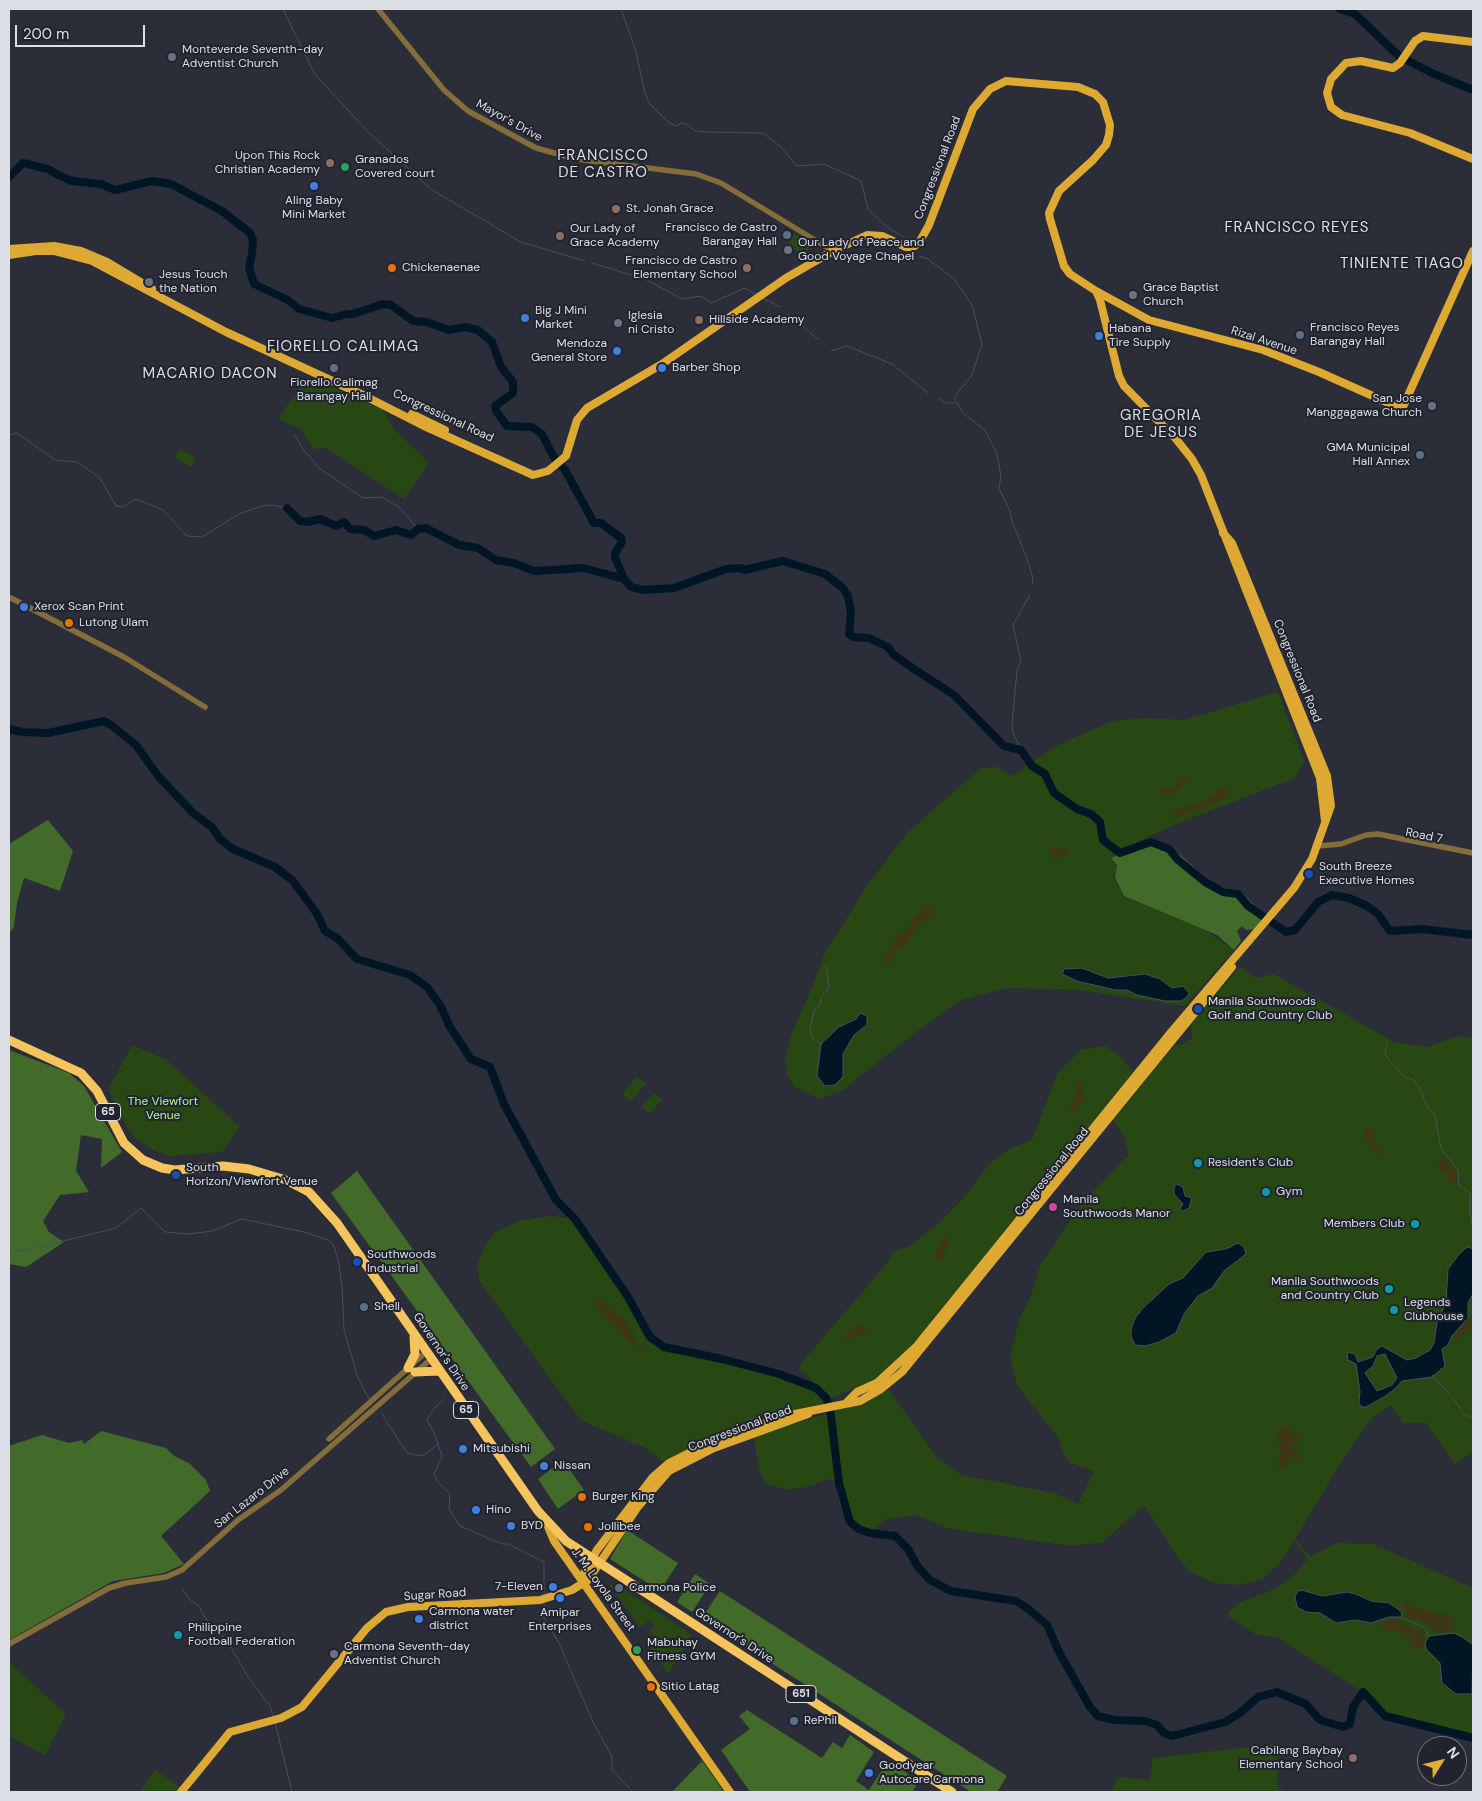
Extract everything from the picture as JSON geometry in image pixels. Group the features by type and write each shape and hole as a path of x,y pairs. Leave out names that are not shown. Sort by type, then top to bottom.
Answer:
{"highway":[{"name":"Governor's Drive","path":"9,1040 81,1072 97,1091 124,1143 142,1160 162,1168 175,1170 224,1166 249,1169 286,1180 309,1192 337,1223 546,1522 566,1541 952,1792"},
{"path":"413,1332 416,1348 409,1372 440,1371"}],"main road":[{"path":"1473,42 1423,36 1411,47 1402,61 1393,68 1353,61 1340,66 1328,86 1327,93 1331,107 1342,115 1410,133 1473,158"},
{"name":"Congressional Road","path":"9,249 43,245 107,262 156,292 229,328 536,470 539,474 548,471 568,453 577,420 587,408 662,364 767,290 833,252 870,235 882,236 906,248 919,243 929,225 973,109 990,89 1002,83 1017,80 1078,87 1095,94 1103,102 1107,112 1110,135 1100,152 1059,191 1049,212 1064,266 1070,274 1096,291 1117,370 1124,386 1176,439 1192,459 1326,785 1325,823 1319,843 1304,874 1274,912 1172,1030 916,1347 877,1383 857,1392 847,1402"},
{"name":"Congressional Road","path":"9,254 44,251 75,252"},
{"name":"Rizal Avenue","path":"1096,291 1149,320 1263,350 1319,372 1402,409 1473,251"},
{"path":"1101,304 1111,299"},
{"name":"Congressional Road","path":"595,1561 653,1488 672,1468 714,1448 792,1422 817,1410 836,1404 860,1400 881,1390 902,1372 921,1352 1189,1022 1254,939 1258,930"},
{"name":"J. M. Loyola Street","path":"546,1522 554,1541 730,1792"},
{"name":"Sugar Road","path":"181,1792 230,1732 281,1718 302,1707 367,1628 391,1610 550,1599 572,1590 588,1580 595,1561"}],"street":[{"name":"Mayor's Drive","path":"378,9 444,90 468,110 536,148 576,159 696,174 721,182 833,252"},
{"path":"9,597 124,657 205,707"},
{"name":"Road 7","path":"1319,843 1346,842 1371,834 1473,854"},
{"name":"San Lazaro Drive","path":"329,1439 429,1355"},
{"name":"San Lazaro Drive","path":"9,1644 109,1588 126,1582 166,1577 182,1570 238,1520 280,1490 343,1435 409,1372"},
{"path":"343,1435 345,1425"}],"green space":[{"path":"794,234 811,245 804,256 787,245"},
{"path":"307,376 383,410 394,429 429,463 404,499 326,448 313,449 302,430 278,419"},
{"path":"180,449 196,458 191,467 175,457"},
{"name":"Manila Southwoods Golf and Country Club","path":"1278,692 1304,761 1295,778 1176,824 1110,857 1117,865 1114,879 1124,897 1203,929 1234,950 1185,1006 1081,990 1007,988 961,1000 912,1035 843,1090 820,1099 794,1087 788,1076 785,1062 791,1035 824,955 866,887 908,832 981,768 997,767 1013,776 1054,747 1112,721 1147,718 1184,720"},
{"path":"48,820 73,851 60,891 24,878 17,903 14,927 9,933 9,844"},
{"path":"1152,838 1169,845 1210,882 1240,891 1265,916 1254,929 1246,930 1242,926 1237,931 1241,941 1234,950 1217,935 1124,896 1115,878 1117,865 1111,858 1131,846"},
{"name":"Manila Southwoods Golf and Country Club","path":"1241,966 1256,978 1274,974 1394,1042 1427,1047 1457,1036 1473,1039 1473,1451 1455,1464 1426,1423 1403,1423 1391,1405 1372,1418 1343,1459 1295,1539 1310,1557 1337,1543 1373,1544 1473,1588 1473,1738 1385,1716 1363,1692 1276,1637 1257,1635 1228,1616 1229,1611 1241,1602 1275,1589 1294,1575 1308,1559 1294,1541 1279,1564 1261,1580 1238,1585 1214,1583 1189,1571 1144,1505 1103,1542 1071,1546 947,1528 917,1515 886,1519 870,1533 859,1529 850,1522 838,1483 829,1479 807,1487 786,1490 765,1483 759,1469 754,1436 830,1413 889,1390 938,1459 962,1475 1054,1493 1078,1504 1094,1471 1071,1463 1063,1454 1059,1439 1017,1385 1010,1357 1020,1317 1031,1296 1040,1265 1084,1201 1129,1154 1124,1137 1113,1120 1174,1046 1187,1043 1192,1037 1191,1023"},
{"name":"The Viewfort Venue","path":"132,1045 167,1060 240,1127 222,1152 170,1156 153,1150 135,1138 108,1090"},
{"path":"1105,1046 1120,1056 1133,1074 913,1344 875,1381 830,1398 798,1367 883,1268 894,1252 911,1245 938,1224 968,1193 989,1164 1009,1149 1028,1142 1033,1138 1058,1072 1081,1050"},
{"path":"9,1050 69,1073 84,1086 122,1152 101,1168 102,1139 81,1135 76,1171 89,1192 60,1195 43,1221 49,1232 64,1242 26,1267 9,1264"},
{"path":"637,1076 646,1084 631,1101 622,1094"},
{"path":"654,1093 662,1100 649,1114 641,1107"},
{"path":"357,1171 555,1449 531,1467 331,1193"},
{"path":"551,1216 575,1219 628,1297 650,1337 664,1347 722,1359 779,1374 816,1388 827,1397 827,1402 745,1426 665,1463 646,1448 585,1422 575,1413 479,1280 477,1266 485,1245 496,1232 519,1221"},
{"path":"101,1431 166,1448 174,1456 189,1463 206,1480 210,1491 161,1536 184,1564 164,1573 113,1581 9,1640 9,1446 42,1435 69,1443 82,1440 84,1444"},
{"path":"563,1460 584,1490 558,1509 538,1479"},
{"path":"627,1530 678,1563 660,1591 610,1559"},
{"path":"695,1574 710,1584 692,1612 677,1602"},
{"path":"604,1578 619,1592 622,1588 692,1635 668,1674 649,1645 656,1640 649,1631 655,1626 649,1621 640,1627"},
{"path":"720,1591 1007,1776 997,1792 971,1792 702,1618"},
{"path":"9,1662 66,1714 45,1755 9,1736"},
{"path":"747,1710 822,1758 833,1742 842,1748 850,1735 874,1752 856,1781 869,1790 888,1761 919,1781 912,1792 750,1792 721,1750 750,1729 739,1716"},
{"path":"1277,1744 1278,1790 1295,1792 1111,1792 1118,1777 1149,1780 1153,1758"},
{"path":"702,1761 724,1792 672,1792"},
{"path":"155,1770 182,1788 179,1792 140,1792"}],"sand":[{"path":"1182,775 1187,777 1186,782 1174,793 1164,794 1159,790 1161,785 1165,788 1172,788"},
{"path":"1221,788 1229,790 1229,797 1173,819 1174,811 1206,800"},
{"path":"1055,846 1058,847 1056,850 1068,849 1068,854 1064,856 1060,853 1060,858 1052,859 1053,855 1050,850"},
{"path":"928,906 934,910 934,915 918,924 905,946 898,950 890,964 887,965 885,959 898,935 910,927 909,924 914,917 920,915 924,907"},
{"path":"1079,1078 1083,1082 1080,1088 1084,1090 1084,1099 1080,1106 1075,1109 1072,1117 1069,1110 1077,1093"},
{"path":"1367,1126 1374,1130 1371,1138 1386,1156 1376,1152 1365,1140 1363,1131"},
{"path":"1441,1158 1445,1158 1456,1174 1457,1180 1453,1184 1447,1181 1448,1171 1444,1174 1441,1173 1438,1162"},
{"path":"946,1236 950,1241 943,1253 943,1259 937,1262 934,1254"},
{"path":"601,1299 624,1318 636,1340 644,1348 643,1350 626,1339 600,1312 595,1301"},
{"path":"1469,1318 1473,1320 1473,1327 1468,1326 1470,1328 1467,1334 1463,1334 1461,1338 1456,1339 1456,1335"},
{"path":"859,1323 867,1330 867,1334 863,1336 853,1335 845,1344 843,1343 843,1340"},
{"path":"1283,1426 1290,1426 1293,1430 1291,1434 1297,1433 1299,1440 1297,1445 1286,1446 1297,1451 1300,1455 1294,1461 1292,1456 1289,1456 1289,1464 1279,1471 1278,1464 1284,1463 1278,1461 1280,1455 1279,1447 1285,1440 1277,1442 1275,1438"},
{"path":"1403,1601 1411,1604 1412,1607 1420,1608 1420,1611 1424,1609 1434,1614 1450,1614 1454,1619 1452,1631 1437,1633 1424,1622 1406,1618 1407,1610 1399,1604"},
{"path":"1393,1620 1424,1631 1426,1637 1423,1646 1416,1650 1411,1646 1409,1641 1413,1635 1403,1636 1399,1632 1400,1626 1395,1632 1379,1627 1380,1624"}],"water":[{"path":"1082,968 1108,978 1145,974 1160,979 1172,988 1183,986 1189,993 1181,1001 1165,1001 1137,995 1127,990 1115,990 1077,981 1062,974 1064,969"},
{"path":"860,1013 867,1016 867,1025 854,1035 843,1054 843,1077 835,1085 825,1086 817,1076 821,1044 839,1027 856,1019"},
{"path":"1177,1184 1183,1187 1185,1196 1192,1198 1189,1208 1183,1211 1180,1209 1183,1204 1174,1194 1174,1187"},
{"path":"1238,1243 1244,1247 1246,1254 1224,1271 1212,1288 1198,1296 1184,1314 1176,1333 1159,1342 1145,1346 1135,1345 1131,1336 1131,1330 1135,1318 1143,1308 1169,1284 1183,1278 1206,1252 1226,1249"},
{"path":"1468,1247 1473,1249 1473,1294 1468,1303 1468,1318 1452,1336 1448,1345 1442,1349 1445,1366 1432,1377 1402,1381 1384,1397 1366,1407 1361,1407 1356,1364 1348,1360 1347,1352 1355,1354 1358,1362 1373,1357 1377,1349 1382,1346 1407,1360 1416,1358 1430,1350 1434,1343 1437,1322 1446,1303 1448,1269 1460,1253","holes":["1385,1354 1397,1378 1392,1385 1377,1391 1365,1373 1373,1366 1377,1356"]},
{"path":"1302,1590 1322,1596 1347,1592 1371,1601 1389,1603 1402,1613 1401,1617 1389,1617 1371,1623 1355,1620 1336,1623 1320,1613 1306,1612 1297,1607 1295,1596 1298,1591"},
{"path":"1454,1633 1473,1645 1472,1694 1456,1694 1442,1683 1440,1663 1426,1649 1425,1643 1429,1636"}],"waterway":[{"path":"283,9 314,73 367,131 432,190 521,242 585,261"},
{"path":"621,9 636,52 649,103 669,123 677,126 681,123 686,124 695,131 763,133 781,147 797,166 824,164 857,179 861,181 868,209 887,227 908,240"},
{"path":"1340,9 1355,14 1399,56 1434,74 1473,90"},
{"path":"9,177 23,163 48,169 72,181 101,184 115,190 152,181 171,184 222,211 250,233 253,240 249,267 254,284 288,300 299,309 332,318 353,314 383,304 391,305 413,321 426,322 449,330 465,327 478,330 492,342 501,367 513,382 513,393 495,406 496,411 507,426 532,427 542,434 553,456 565,470 594,523 601,523 621,538 622,542 615,553 615,557 624,579 631,587 643,590 674,588 726,569 741,568 744,570 783,561 825,574 843,588 848,596 851,613 849,634 853,637 869,638 888,647 893,654 954,695 1004,746 1021,750 1032,766 1045,774 1054,793 1077,809 1091,814 1100,822 1103,840 1120,853 1151,842 1169,849 1178,860 1205,882 1223,892 1238,894 1248,906 1286,932 1295,930 1318,902 1332,895 1349,898 1367,906 1378,914 1390,931 1422,929 1473,935"},
{"path":"919,256 928,259 955,280 972,305 982,344 972,375 954,398 963,413 985,430 997,454 1001,476 999,488 1010,511 1027,559 1033,578 1032,585"},
{"path":"592,263 645,279 682,299 701,296 711,303 745,288 757,295"},
{"path":"763,298 780,307"},
{"path":"788,314 819,340"},
{"path":"831,351 847,346 892,364 929,394"},
{"path":"940,399 947,403 954,403"},
{"path":"9,435 17,433 55,460 76,462 92,472 100,478 116,506 122,507 136,499 163,510 187,536 202,537 239,514 262,506 271,505 287,508"},
{"path":"294,434 319,468 363,498 382,497 399,507 418,529"},
{"path":"287,508 300,521 308,522 320,519 336,526 344,522 350,529 364,530 374,536 396,530 411,535 418,529 426,528 459,545 478,548 496,560 514,563 534,571 584,568 624,579"},
{"path":"1021,750 1013,733 1012,723 1017,671 1021,661 1013,625 1030,595"},
{"path":"9,729 22,732 48,733 104,721 111,725 136,745 158,776 194,814 212,827 220,839 233,849 275,867 293,881 317,914 325,931 337,938 357,959 410,975 427,987 440,1005 450,1027 471,1059 490,1067 504,1104 556,1200 575,1219 628,1297 650,1337 664,1347 722,1359 779,1374 816,1388 826,1398 830,1408 839,1483 850,1522 859,1529 870,1533 895,1536 908,1549 918,1567 930,1580 951,1591 1016,1601 1027,1608 1047,1625 1059,1652 1090,1707 1098,1716 1114,1720 1145,1721 1157,1725 1164,1733 1172,1736 1225,1722 1240,1713 1258,1697 1277,1692 1306,1704 1320,1720 1343,1727 1350,1724 1353,1707 1363,1692 1385,1716 1473,1738"},
{"path":"821,1044 813,1039 810,1028 815,1009 820,1005 822,995 829,988 826,965"},
{"path":"1387,1042 1385,1052 1387,1058 1405,1077 1414,1080 1421,1090 1426,1105 1435,1116 1441,1148 1458,1170 1459,1186 1470,1193 1470,1214 1473,1229"},
{"path":"9,1251 23,1251 116,1228 141,1208 165,1232 189,1234 212,1231 242,1219 304,1232 328,1240 333,1244 338,1259 342,1285 344,1330 358,1378 369,1399"},
{"path":"1432,1375 1454,1399 1464,1415 1473,1418"},
{"path":"444,1399 435,1407 427,1420 435,1435 442,1457 434,1474 437,1481 450,1494 449,1509 460,1526 502,1544 508,1544 544,1562 544,1596"},
{"path":"382,1414 407,1453 423,1456 438,1444"},
{"path":"182,1588 189,1599 199,1606 204,1616 228,1642 248,1677 270,1706 273,1716"},
{"path":"544,1603 544,1618 559,1643 593,1722 612,1757 612,1770 633,1792"},
{"path":"1401,1617 1425,1628 1429,1636"},
{"path":"275,1722 292,1792"}],"place":[{"name":"Monteverde Seventh-day Adventist Church","path":"172,57"},
{"name":"Upon This Rock Christian Academy","path":"330,163"},
{"name":"Granados Covered court","path":"345,167"},
{"name":"Aling Baby Mini Market","path":"314,186"},
{"name":"St. Jonah Grace","path":"616,209"},
{"name":"Francisco de Castro Barangay Hall","path":"787,235"},
{"name":"Our Lady of Grace Academy","path":"560,236"},
{"name":"Our Lady of Peace and Good Voyage Chapel","path":"788,250"},
{"name":"Chickenaenae","path":"392,268"},
{"name":"Francisco de Castro Elementary School","path":"747,268"},
{"name":"Jesus Touch the Nation","path":"149,282"},
{"name":"Grace Baptist Church","path":"1133,295"},
{"name":"Big J Mini Market","path":"525,318"},
{"name":"Hillside Academy","path":"699,320"},
{"name":"Iglesia ni Cristo","path":"618,323"},
{"name":"Francisco Reyes Barangay Hall","path":"1300,335"},
{"name":"Habana Tire Supply","path":"1099,336"},
{"name":"Mendoza General Store","path":"617,351"},
{"name":"Fiorello Calimag Barangay Hall","path":"334,368"},
{"name":"Barber Shop","path":"662,368"},
{"name":"San Jose Manggagawa Church","path":"1432,406"},
{"name":"GMA Municipal Hall Annex","path":"1420,455"},
{"name":"Xerox Scan Print","path":"24,607"},
{"name":"Lutong Ulam","path":"69,623"},
{"name":"South Breeze Executive Homes","path":"1309,874"},
{"name":"Manila Southwoods Golf and Country Club","path":"1198,1009"},
{"name":"Resident's Club","path":"1198,1163"},
{"name":"South Horizon/Viewfort Venue","path":"176,1175"},
{"name":"Gym","path":"1266,1192"},
{"name":"Manila Southwoods Manor","path":"1053,1207"},
{"name":"Members Club","path":"1415,1224"},
{"name":"Southwoods Industrial","path":"357,1262"},
{"name":"Manila Southwoods and Country Club","path":"1389,1289"},
{"name":"Shell","path":"364,1307"},
{"name":"Legends Clubhouse","path":"1394,1310"},
{"name":"Mitsubishi","path":"463,1449"},
{"name":"Nissan","path":"544,1466"},
{"name":"Burger King","path":"582,1497"},
{"name":"Hino","path":"476,1510"},
{"name":"BYD","path":"511,1526"},
{"name":"Jollibee","path":"588,1527"},
{"name":"7-Eleven","path":"553,1587"},
{"name":"Carmona Police","path":"619,1588"},
{"name":"Amipar Enterprises","path":"560,1598"},
{"name":"Carmona water district","path":"419,1619"},
{"name":"Philippine Football Federation","path":"178,1635"},
{"name":"Mabuhay Fitness GYM","path":"637,1650"},
{"name":"Carmona Seventh-day Adventist Church","path":"334,1654"},
{"name":"Sitio Latag","path":"651,1687"},
{"name":"RePhil","path":"794,1721"},
{"name":"Cabilang Baybay Elementary School","path":"1353,1758"},
{"name":"Goodyear Autocare Carmona","path":"869,1773"}],"district":[{"name":"FRANCISCO DE CASTRO","path":"603,164"},
{"name":"FRANCISCO REYES","path":"1297,228"},
{"name":"TINIENTE TIAGO","path":"1402,264"},
{"name":"FIORELLO CALIMAG","path":"343,347"},
{"name":"MACARIO DACON","path":"210,374"},
{"name":"GREGORIA DE JESUS","path":"1161,424"}]}
